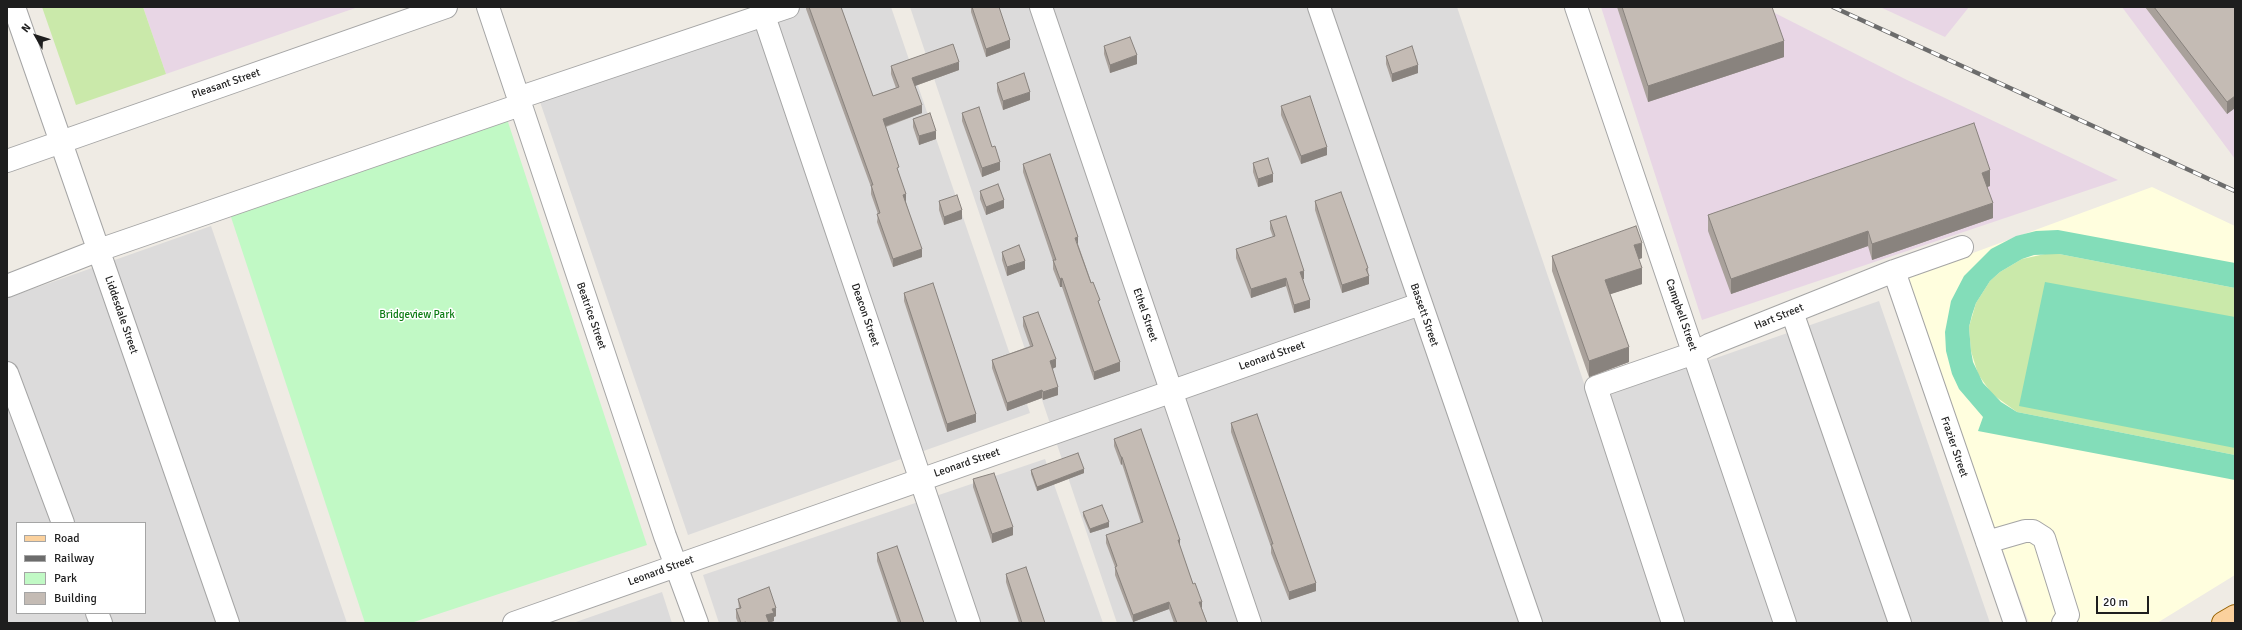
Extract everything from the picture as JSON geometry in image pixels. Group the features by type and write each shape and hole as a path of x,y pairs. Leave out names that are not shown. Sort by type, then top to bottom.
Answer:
{"main road":[{"path":"2224,623 2235,616"}],"street":[{"name":"Liddesdale Street","path":"14,7 228,623"},
{"name":"Pleasant Street","path":"7,161 417,12 446,7"},
{"name":"Beatrice Street","path":"488,7 676,565 697,623"},
{"path":"7,286 99,250 519,102 762,12 788,7"},
{"name":"Ethel Street","path":"1041,7 1250,623"},
{"name":"Bassett Street","path":"1319,7 1531,623"},
{"name":"Campbell Street","path":"1576,7 1785,623"},
{"name":"Deacon Street","path":"762,12 969,623"},
{"name":"Hart Street","path":"1673,623 1596,387 1694,353 1709,345 1894,271 1962,247"},
{"name":"Frazier Street","path":"1894,271 2015,623"},
{"name":"Leonard Street","path":"514,623 1420,304"},
{"path":"1792,312 1900,623"},
{"path":"7,373 63,522"},
{"path":"1987,542 2026,530 2033,531 2044,538 2068,615 2063,623"}],"shaded area":[{"path":"143,7 358,7 166,74"},
{"path":"804,7 891,7 1030,413 688,535 538,96"},
{"path":"910,7 1457,7 1665,623 1117,623"},
{"path":"1601,7 1763,7 1907,80 2118,180 1702,320"},
{"path":"1880,7 1969,7 1945,37"},
{"path":"2122,7 2235,7 2235,159"},
{"path":"2152,187 2235,226 2235,575 2157,623 2029,623 1905,278"},
{"path":"211,226 347,623 7,623 7,298"},
{"path":"1879,301 1990,623 1679,623 1604,397 1677,370 1716,358"},
{"path":"1045,459 1103,623 719,623 703,575"},
{"path":"662,592 672,623 573,623"}],"green space":[{"path":"42,7 143,7 166,74 76,105"},
{"name":"Bridgeview Park","path":"507,119 647,545 411,623 365,623 229,211"},
{"path":"2058,230 2235,263 2235,288 2059,254 2034,255 2022,259 2000,272 1990,281 1976,303 1972,315 1969,327 1971,351 1973,362 1983,383 2001,402 2017,412 2235,455 2235,480 1978,431 1983,417 1959,389 1952,374 1946,351 1945,332 1951,301 1964,276 1991,249 2016,236 2036,231"},
{"path":"2045,254 2059,254 2235,288 2235,455 2017,412 1992,394 1978,374 1971,351 1969,327 1976,303 1990,281 2000,272 2022,259"},
{"path":"2045,282 2235,317 2235,448 2019,406"}],"building":[{"path":"809,7 841,7 873,96 899,87 891,66 953,44 959,62 912,78 922,105 883,119 899,167 897,168 906,194 903,195 922,249 893,259 877,214 880,213 871,185 873,185"},
{"path":"972,7 999,7 1010,40 986,49"},
{"path":"1622,7 1772,7 1784,41 1648,86"},
{"path":"2154,7 2235,7 2235,96 2227,102"},
{"path":"1130,37 1137,55 1110,65 1104,46"},
{"path":"1412,46 1418,65 1392,74 1386,56"},
{"path":"1024,73 1030,92 1003,101 997,83"},
{"path":"1310,96 1327,147 1301,156 1281,106"},
{"path":"979,107 992,147 995,146 1000,162 982,168 962,113"},
{"path":"930,113 936,131 919,136 913,119"},
{"path":"1974,123 1990,170 1982,173 1993,203 1872,244 1868,231 1731,279 1708,215"},
{"path":"1050,154 1078,237 1075,238 1091,283 1093,282 1100,300 1098,301 1120,362 1094,372 1062,278 1060,279 1053,260 1056,260 1023,164"},
{"path":"1268,158 1273,174 1258,179 1253,163"},
{"path":"998,184 1004,200 986,207 980,191"},
{"path":"1341,192 1368,268 1366,269 1369,276 1342,285 1315,201"},
{"path":"957,195 962,210 944,217 939,201"},
{"path":"1286,216 1304,271 1300,272 1310,300 1294,305 1286,278 1251,289 1236,249 1275,236 1270,221"},
{"path":"1636,226 1642,243 1634,245 1642,268 1605,280 1629,347 1589,361 1552,256"},
{"path":"1019,245 1025,261 1007,267 1002,252"},
{"path":"933,283 976,414 947,424 904,293"},
{"path":"1038,312 1056,359 1050,361 1058,387 1043,392 1042,390 1007,403 992,360 1033,346 1023,317"},
{"path":"1257,414 1316,583 1289,592 1271,544 1273,544 1231,423"},
{"path":"1141,429 1180,540 1178,540 1193,584 1195,583 1202,602 1199,602 1207,623 1177,623 1169,602 1133,615 1115,567 1117,566 1106,535 1143,522 1122,457 1114,439"},
{"path":"1078,453 1084,469 1037,487 1031,470"},
{"path":"994,473 1013,527 992,534 973,479"},
{"path":"1102,505 1109,522 1090,529 1083,512"},
{"path":"897,546 924,623 901,623 877,553"},
{"path":"1026,567 1045,623 1022,623 1006,574"},
{"path":"769,587 776,608 772,609 774,613 766,615 769,623 741,623 736,609 741,608 738,599"}],"railway":[{"path":"1833,7 2235,191"}]}
